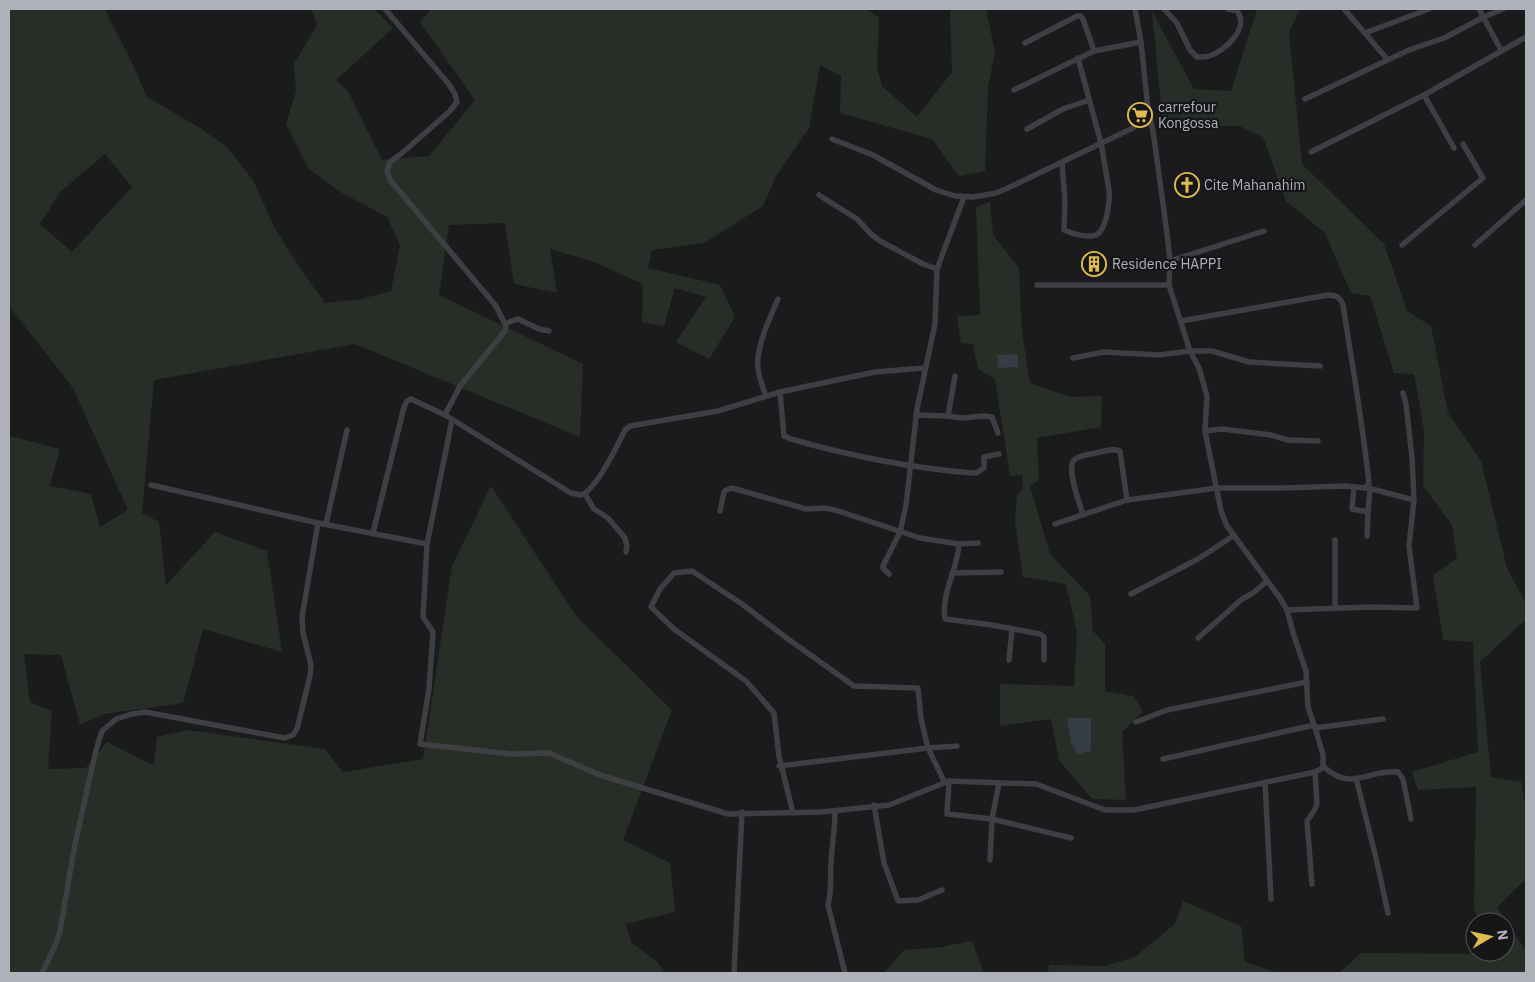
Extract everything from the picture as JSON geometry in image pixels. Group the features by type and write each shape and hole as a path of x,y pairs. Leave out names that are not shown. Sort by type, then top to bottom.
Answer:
{"street":[{"path":"385,9 448,83 455,94 457,102 436,123 390,162 387,172 391,181 496,306 506,322 505,331 460,386 446,415"},
{"path":"452,420 427,544 423,617 433,632 429,690 420,744 511,754 549,753 610,778 728,814 835,811 889,805 946,780 1036,784 1104,810 1134,810 1315,772 1321,769 1323,766 1323,755 1308,707 1304,663 1287,610 1233,536 1223,518 1205,431 1207,396 1199,368 1190,351 1169,285 1170,261 1135,9"},
{"path":"1164,9 1177,23 1190,50 1197,57 1211,55 1221,50 1234,38 1241,19 1237,11 1228,9"},
{"path":"1344,9 1388,60"},
{"path":"1365,33 1428,9"},
{"path":"1479,9 1502,50"},
{"path":"1305,99 1409,50 1444,38 1503,9"},
{"path":"1025,42 1077,16 1081,16 1094,51"},
{"path":"1311,152 1424,95 1526,36"},
{"path":"1014,90 1094,51 1141,42"},
{"path":"1062,162 1065,201 1064,230 1090,236 1096,235 1103,227 1110,198 1101,143 1078,58"},
{"path":"1424,95 1454,148"},
{"path":"1027,128 1063,108 1090,100"},
{"path":"832,140 873,154 936,190 955,196 983,196 996,193 1133,128 1139,123 1148,109"},
{"path":"1402,245 1483,178 1463,144"},
{"path":"819,195 857,219 880,241 924,264 938,269"},
{"path":"889,574 883,568 884,562 900,532 906,505 916,415 924,368 935,324 938,269 964,197"},
{"path":"1475,245 1526,200"},
{"path":"1170,261 1264,231"},
{"path":"1037,285 1169,285"},
{"path":"1181,321 1328,295 1340,298 1343,305 1369,484 1367,536"},
{"path":"766,396 757,359 765,331 778,299"},
{"path":"506,322 518,318 549,331"},
{"path":"1073,358 1104,352 1159,355 1190,351 1212,351 1249,362 1320,366"},
{"path":"373,533 407,401 410,399 446,415 571,493 581,495 590,490 607,465 627,427 718,411 780,392 875,372 924,368"},
{"path":"948,416 955,376"},
{"path":"780,392 784,436 817,446 870,459 972,473 984,468 984,457 998,454"},
{"path":"1287,610 1417,608 1410,546 1414,500 1412,458 1403,393"},
{"path":"916,415 962,418 992,417 998,433"},
{"path":"1205,431 1222,429 1271,435 1288,440 1318,441"},
{"path":"326,524 348,430"},
{"path":"1083,515 1072,470 1074,460 1082,456 1117,449 1120,451 1127,500"},
{"path":"151,485 318,523 427,544"},
{"path":"1354,487 1352,509 1368,512"},
{"path":"1055,524 1127,500 1217,488 1354,487 1368,488 1414,500"},
{"path":"720,511 724,492 728,488 732,488 806,509 824,508 836,510 920,538 960,544 978,543"},
{"path":"585,494 594,510 608,518 625,538 626,552"},
{"path":"42,973 60,931 75,844 102,731 116,720 132,714 145,712 285,738 293,736 298,729 311,664 303,633 302,617 318,523"},
{"path":"1131,594 1198,559 1233,536"},
{"path":"1335,540 1335,608"},
{"path":"960,544 945,601 945,619 1042,635 1044,637 1044,660"},
{"path":"793,813 780,766 774,713 746,681 674,629 650,607 660,589 674,573 692,571 742,604 854,686 918,688 921,719 928,748 946,780 947,814 992,819 1071,838"},
{"path":"952,572 1001,572"},
{"path":"1198,638 1242,599 1253,593 1267,581"},
{"path":"1009,660 1012,629"},
{"path":"1136,722 1167,710 1307,682"},
{"path":"1163,759 1314,726 1383,719"},
{"path":"780,766 958,746"},
{"path":"1323,766 1342,779 1398,772 1403,779 1411,819"},
{"path":"1312,884 1307,821 1317,804 1315,772"},
{"path":"1356,778 1388,913"},
{"path":"1266,782 1271,899"},
{"path":"990,860 992,819 999,783"},
{"path":"875,806 884,863 898,901 918,900 942,890"},
{"path":"835,811 828,905 845,973"},
{"path":"734,973 742,813"}],"shaded area":[{"path":"9,9 107,9 105,10 147,97 200,128 228,148 253,180 274,227 301,270 325,303 361,299 391,291 400,245 387,217 342,193 308,168 286,124 296,91 294,64 317,25 311,9 374,9 393,28 336,80 348,91 382,160 429,156 475,100 420,22 432,9 866,9 879,18 877,67 882,86 917,117 952,72 950,9 986,9 995,52 988,87 985,171 959,176 932,139 840,113 841,76 820,65 809,128 775,178 763,206 704,243 652,250 648,268 720,285 735,317 709,359 676,342 706,297 675,288 664,326 642,322 643,284 594,262 550,249 557,293 514,284 505,223 449,225 439,295 583,364 580,437 355,344 154,380 142,513 159,522 166,585 215,532 267,551 282,652 203,629 183,703 104,714 80,725 61,655 24,654 30,702 52,711 48,769 86,768 107,742 154,766 157,737 188,730 325,749 343,772 423,759 452,566 491,486 577,617 672,710 623,840 670,863 675,912 626,924 631,942 656,961 666,973 9,973 9,434 10,436 60,449 50,486 91,494 100,527 128,510 73,388 9,306","holes":["105,154 132,187 72,252 40,224 60,192"]},
{"path":"1257,9 1300,9 1289,32 1302,164 1384,244 1407,311 1431,326 1448,413 1481,461 1507,568 1526,604 1526,619 1480,662 1491,777 1521,782 1526,811 1526,879 1497,907 1500,912 1475,912 1474,909 1476,787 1418,790 1412,772 1478,752 1473,642 1443,640 1433,575 1457,558 1452,525 1423,486 1424,430 1414,374 1394,373 1370,296 1351,293 1325,233 1286,201 1263,137 1239,126 1163,126 1152,11 1194,89 1231,91"},
{"path":"990,202 993,235 1019,268 1022,332 1030,383 1070,397 1102,396 1101,427 1037,438 1039,480 1030,486 1050,554 1090,596 1093,631 1105,644 1105,691 1133,696 1143,711 1122,732 1126,800 1092,799 1059,760 1051,719 1000,726 1000,684 1074,686 1077,632 1066,584 1023,577 1015,521 1017,495 1023,489 1022,475 1010,476 995,379 978,369 973,344 961,343 957,316 980,315 976,207"},
{"path":"1018,354 1018,367 998,368 997,355"},
{"path":"1067,718 1091,718 1091,751 1077,754 1071,743"},
{"path":"1183,901 1241,926 1245,962 1279,973 1048,973 1049,965 1105,966 1135,957 1175,924"},
{"path":"1515,934 1526,951 1526,973 1339,973 1361,953 1465,954 1465,962 1515,962"},
{"path":"972,941 984,973 884,973 904,950 942,947"}],"place":[{"name":"carrefour Kongossa","path":"1140,115"},
{"name":"Cite Mahanahim","path":"1187,185"},
{"name":"Residence HAPPI","path":"1094,264"}]}
